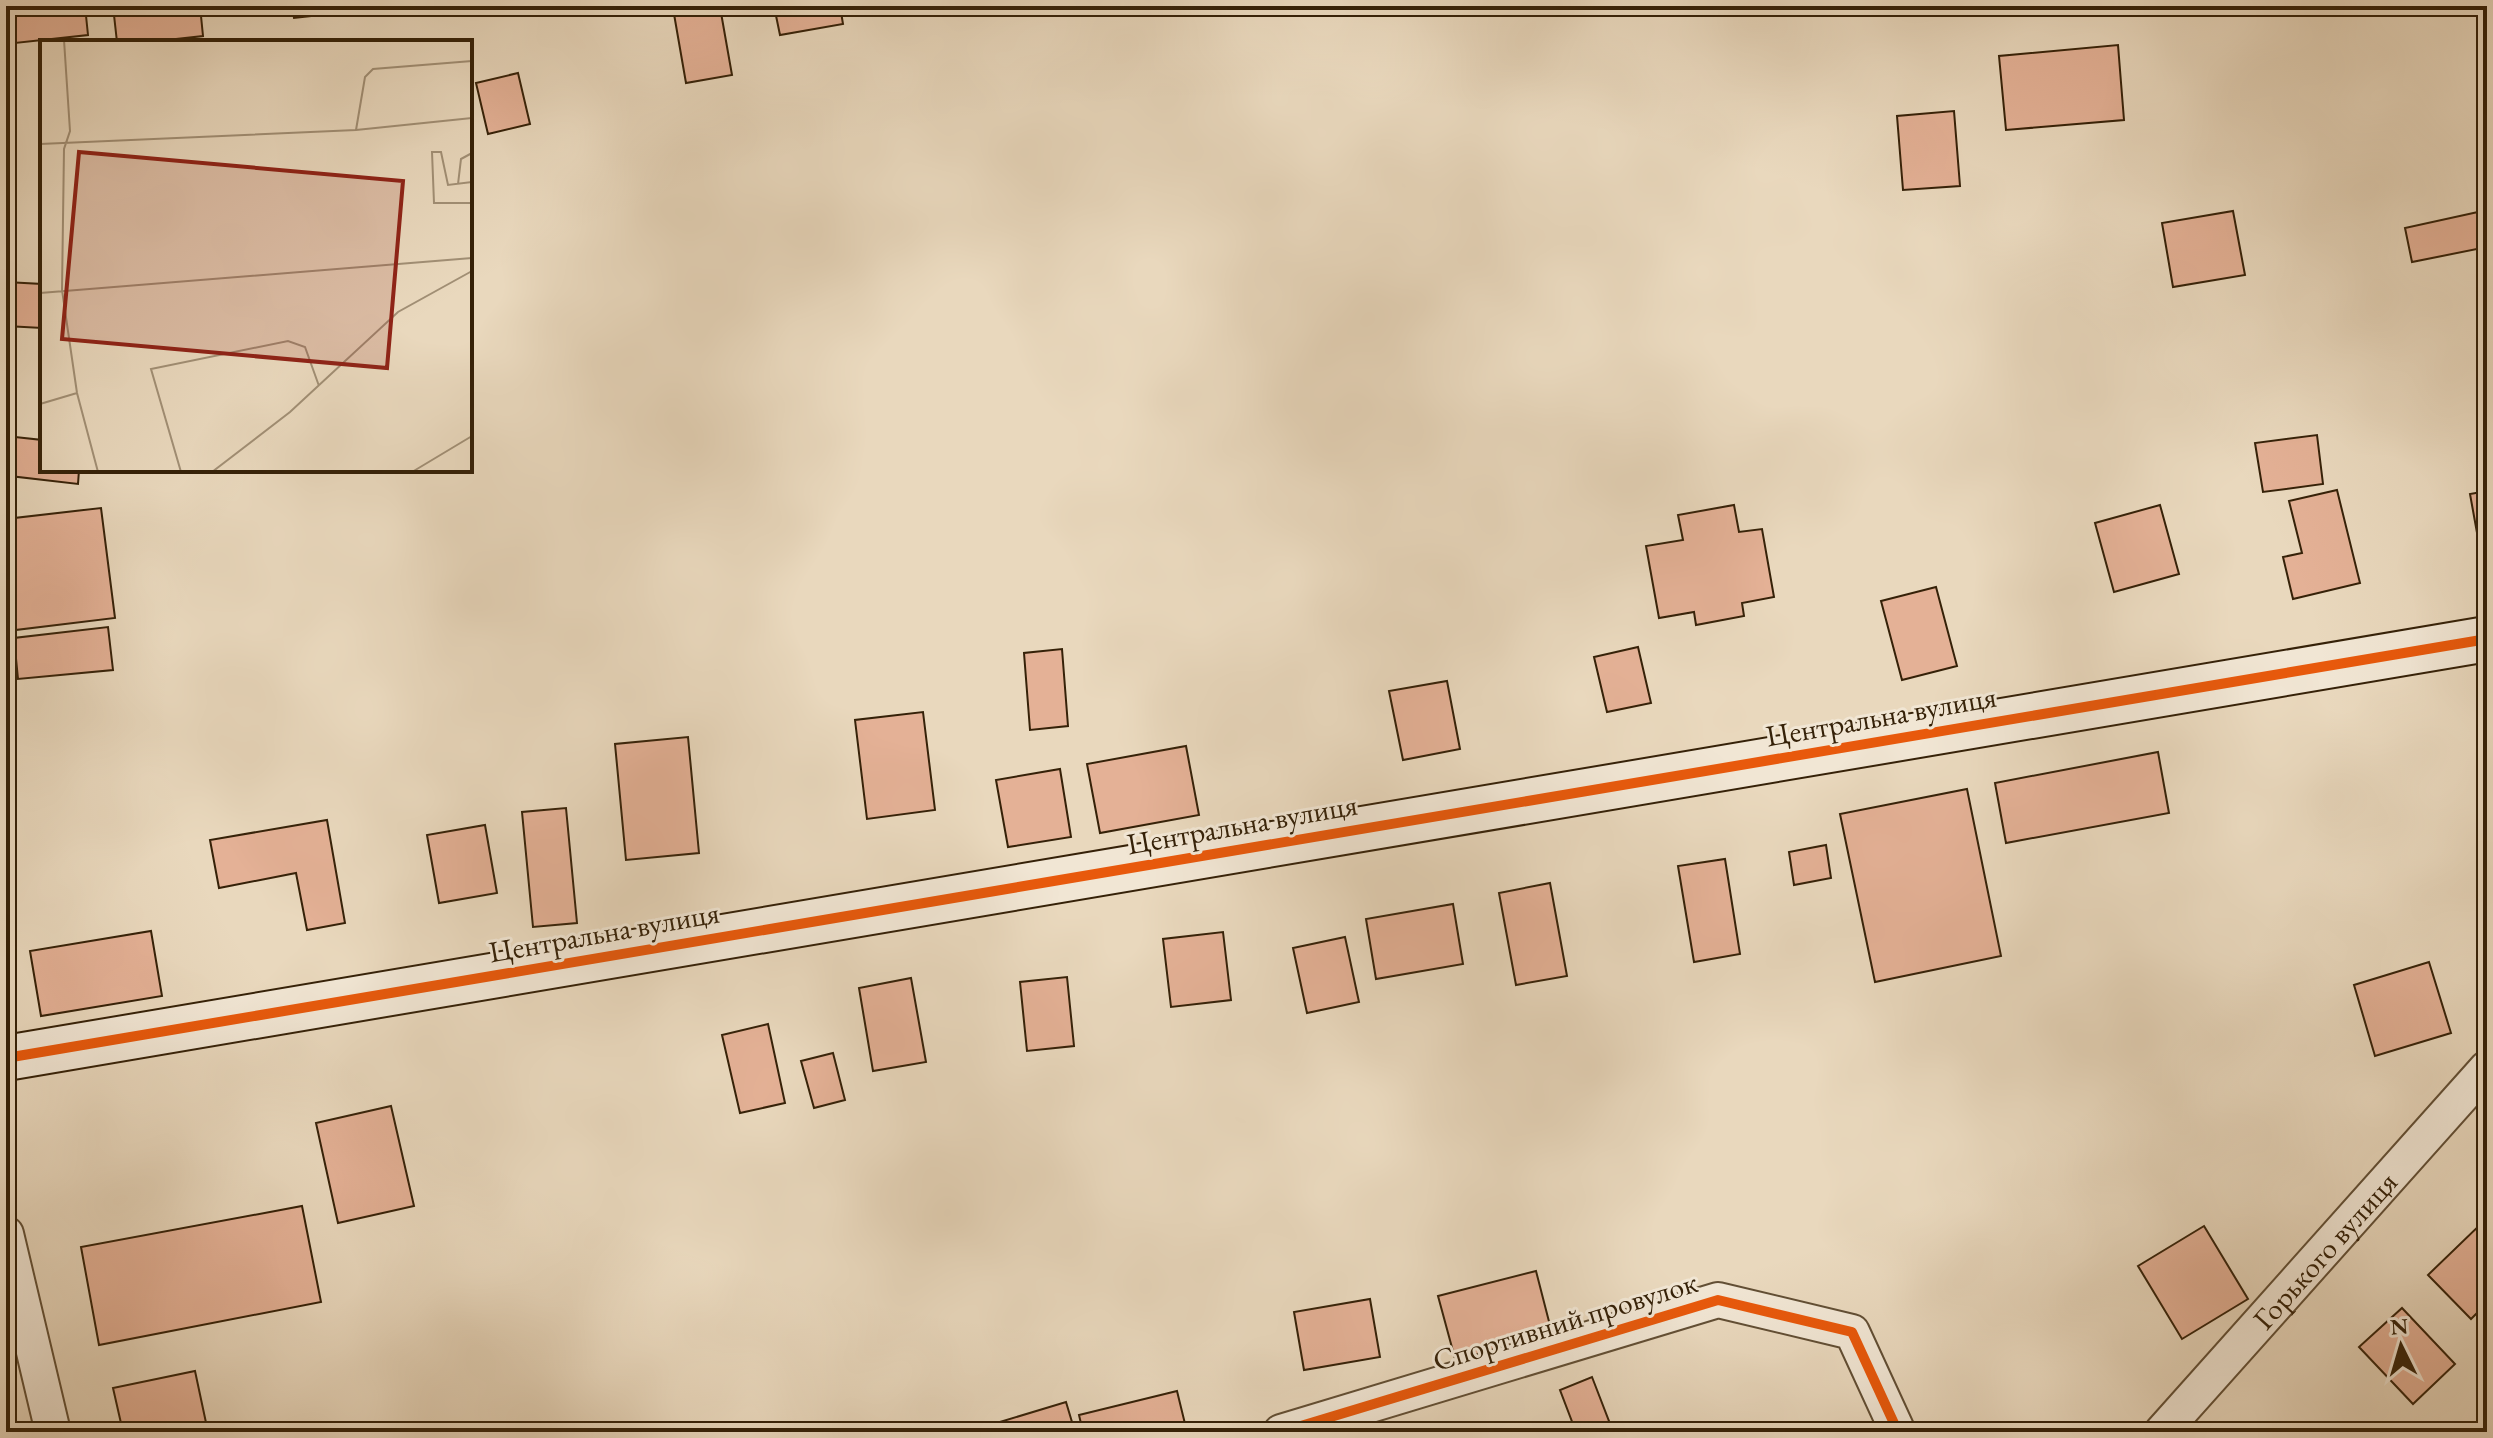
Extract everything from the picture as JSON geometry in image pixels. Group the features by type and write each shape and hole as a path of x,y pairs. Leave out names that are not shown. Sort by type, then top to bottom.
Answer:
{"street":[{"name":"Центральна вулиця","path":"6,1058 2487,639"},
{"name":"Горького вулиця","path":"2162,1432 2487,1068"},
{"path":"6,1234 53,1432"},
{"name":"Спортивний провулок","path":"1281,1432 1718,1300 1852,1332 1898,1432"}],"building":[{"path":"6,6 85,6 88,35 6,44"},
{"path":"113,6 200,6 203,36 117,40"},
{"path":"292,6 346,6 347,12 294,18"},
{"path":"774,6 840,6 843,24 780,35"},
{"path":"720,7 732,75 686,83 674,14"},
{"path":"2118,45 2124,120 2006,130 1999,56"},
{"path":"518,73 530,124 488,134 476,83"},
{"path":"1954,111 1960,186 1903,190 1897,116"},
{"path":"2487,210 2487,247 2412,262 2405,228"},
{"path":"2233,211 2245,275 2173,287 2162,223"},
{"path":"6,282 40,284 40,328 6,326"},
{"path":"2317,435 2323,484 2263,492 2255,443"},
{"path":"15,437 40,440 40,472 79,472 78,484 10,476"},
{"path":"2337,490 2360,583 2293,599 2283,557 2302,553 2289,501"},
{"path":"2487,491 2487,565 2483,566 2470,494"},
{"path":"1734,505 1739,532 1762,529 1774,597 1742,603 1744,616 1696,625 1694,612 1659,618 1646,546 1683,540 1678,515"},
{"path":"2160,505 2179,574 2114,592 2095,523"},
{"path":"101,508 115,618 7,631 6,519"},
{"path":"1936,587 1957,666 1902,680 1881,601"},
{"path":"108,627 113,670 18,679 14,638"},
{"path":"1638,647 1651,703 1607,712 1594,657"},
{"path":"1062,649 1068,726 1030,730 1024,653"},
{"path":"1447,681 1460,749 1403,760 1389,691"},
{"path":"923,712 935,810 867,819 855,720"},
{"path":"688,737 699,853 626,860 615,744"},
{"path":"1186,746 1199,815 1100,833 1087,764"},
{"path":"2158,752 2169,813 2006,843 1995,783"},
{"path":"1060,769 1071,837 1008,847 996,780"},
{"path":"1967,789 2001,956 1875,982 1840,814"},
{"path":"566,808 577,923 533,927 522,812"},
{"path":"327,820 345,923 307,930 296,873 219,888 210,840"},
{"path":"485,825 497,893 439,903 427,835"},
{"path":"1826,845 1831,878 1794,885 1789,852"},
{"path":"1725,859 1740,954 1694,962 1678,866"},
{"path":"1550,883 1567,976 1516,985 1499,893"},
{"path":"1453,904 1463,964 1376,979 1366,919"},
{"path":"151,931 162,996 41,1016 30,951"},
{"path":"1223,932 1231,1000 1171,1007 1163,939"},
{"path":"1345,937 1359,1002 1307,1013 1293,948"},
{"path":"2429,962 2451,1033 2375,1056 2354,985"},
{"path":"1067,977 1074,1046 1027,1051 1020,982"},
{"path":"911,978 926,1062 873,1071 859,988"},
{"path":"768,1024 785,1103 740,1113 722,1035"},
{"path":"833,1053 845,1100 814,1108 801,1061"},
{"path":"391,1106 414,1206 338,1223 316,1123"},
{"path":"302,1206 321,1302 99,1345 81,1247"},
{"path":"2487,1218 2487,1303 2471,1319 2428,1275"},
{"path":"2204,1226 2248,1299 2182,1339 2138,1266"},
{"path":"1536,1271 1554,1341 1457,1366 1438,1296"},
{"path":"1370,1299 1380,1357 1304,1370 1294,1312"},
{"path":"2402,1308 2455,1364 2413,1404 2359,1347"},
{"path":"195,1371 208,1432 123,1432 113,1388"},
{"path":"1592,1377 1612,1429 1576,1432 1560,1390"},
{"path":"1177,1391 1187,1432 1083,1432 1079,1415"},
{"path":"1066,1402 1075,1432 992,1432 990,1425"}],"cycle path":[{"path":"6,1058 2487,639"},
{"path":"1281,1432 1718,1300 1852,1332 1898,1432"}]}
